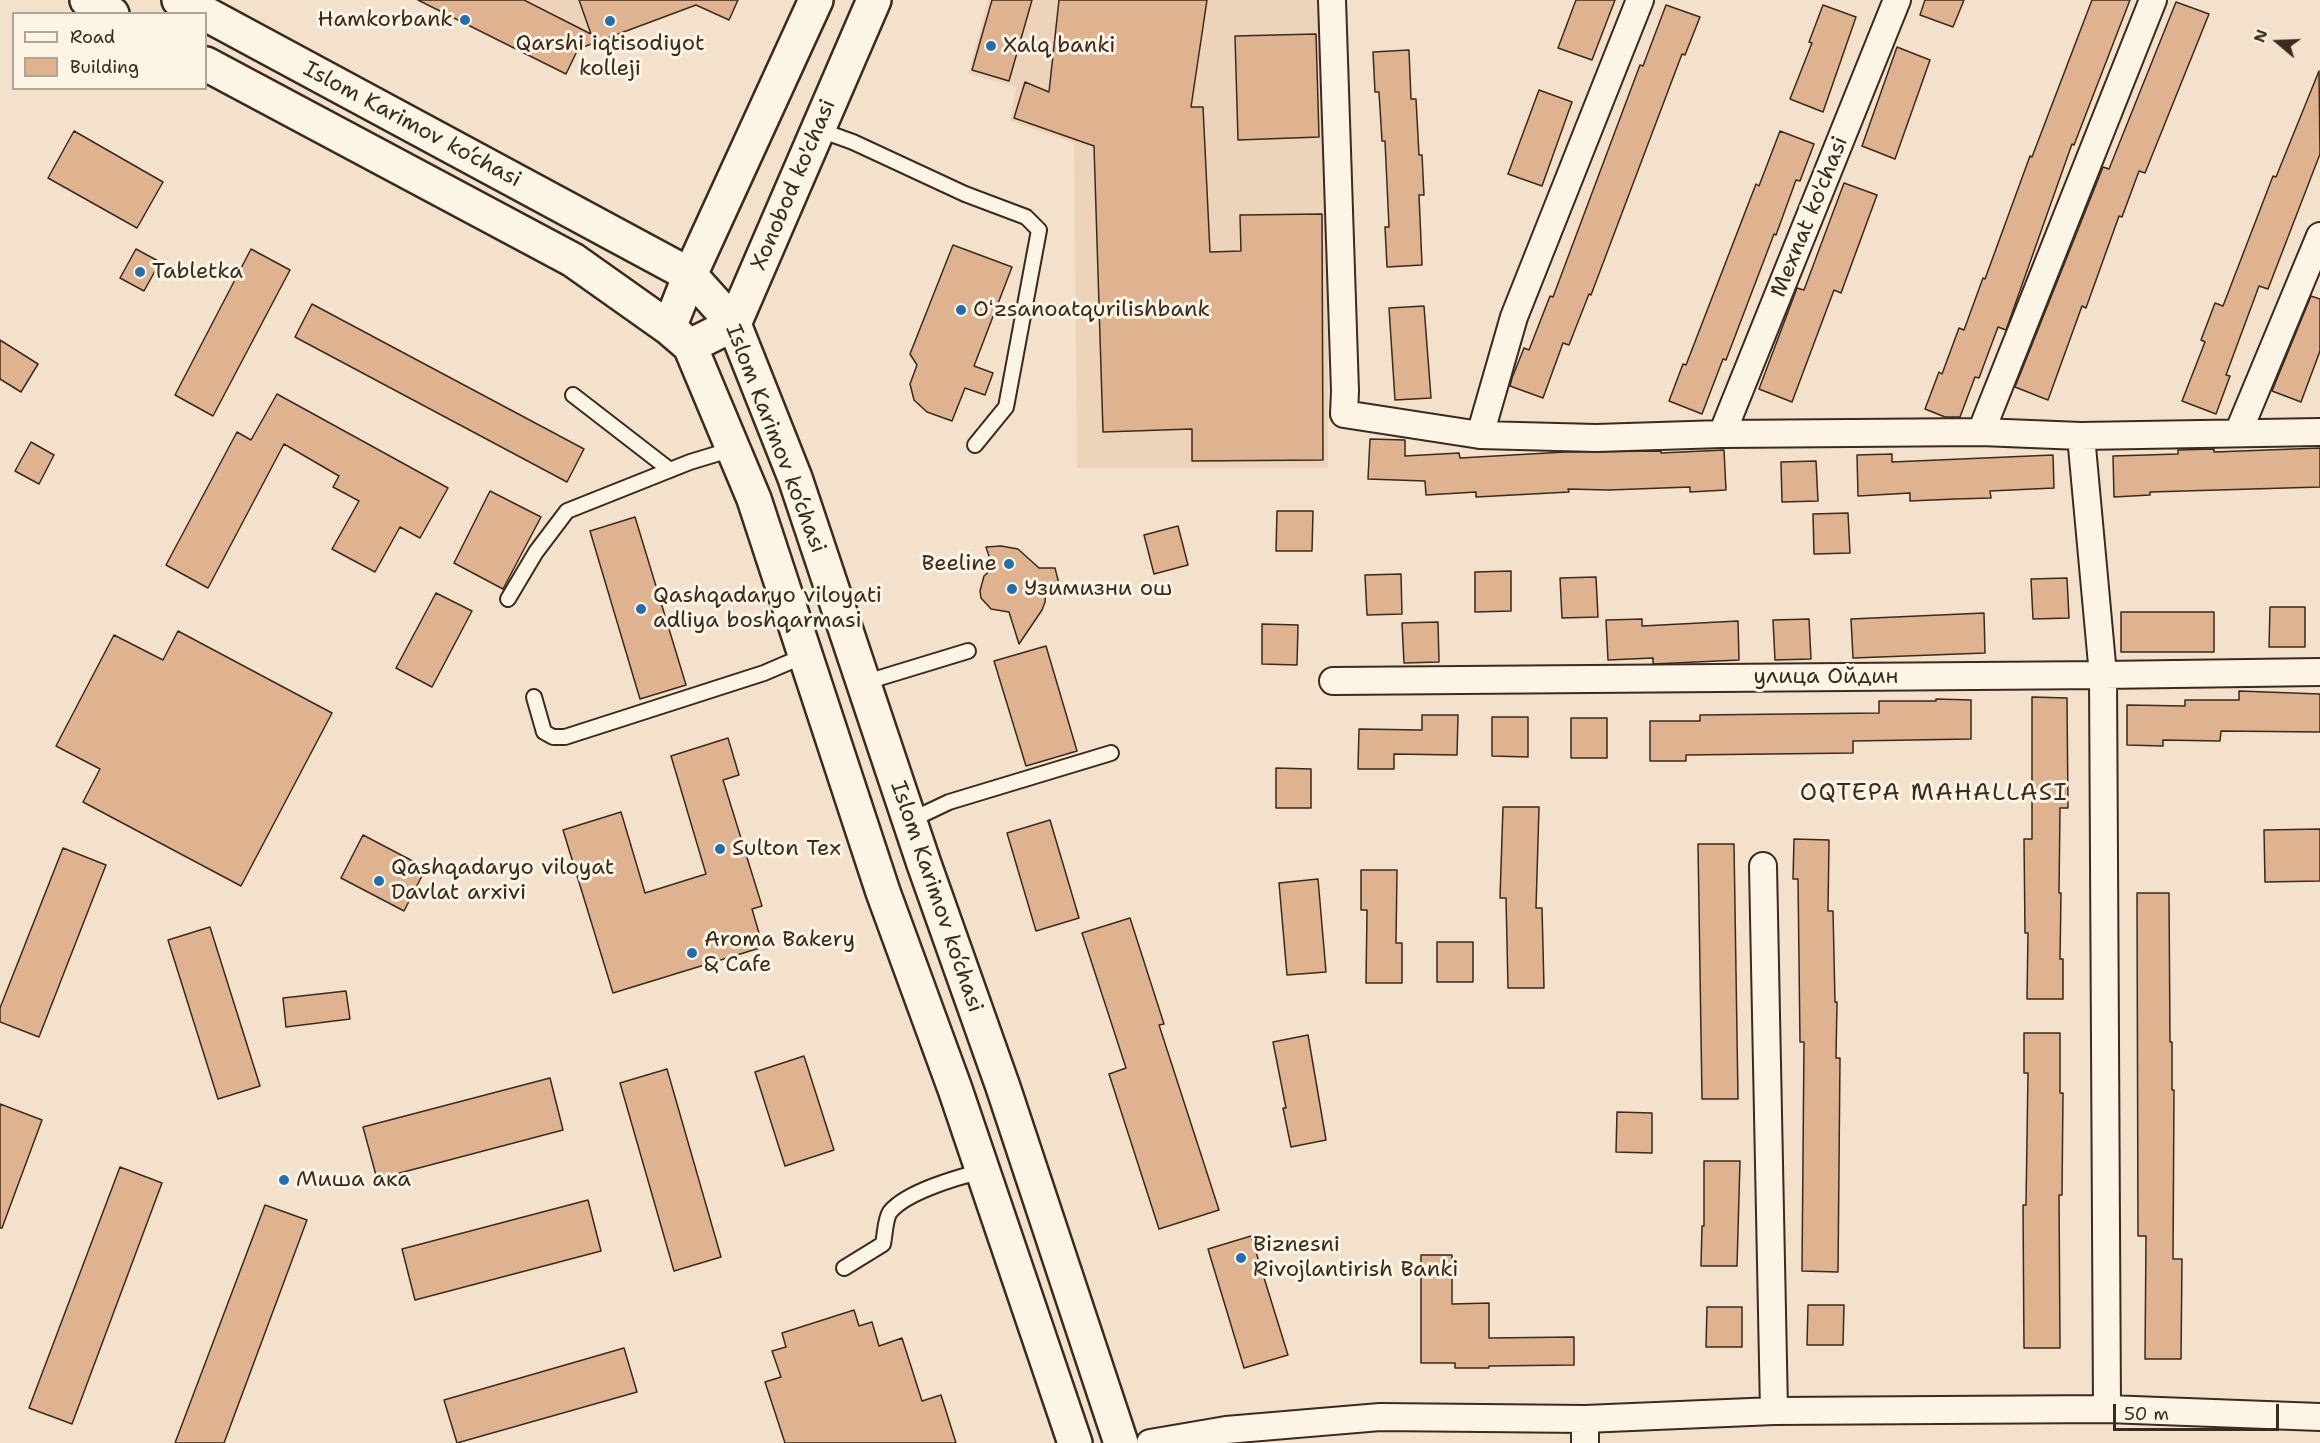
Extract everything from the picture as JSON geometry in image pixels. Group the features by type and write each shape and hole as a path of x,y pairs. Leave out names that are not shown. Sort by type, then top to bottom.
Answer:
{"main road":[{"path":"87,0 108,12"},
{"name":"Islom Karimov ko‘chasi","path":"179,0 201,12"},
{"path":"734,324 679,337 690,275 816,0"},
{"name":"Xonobod ko'chasi","path":"734,324 874,0"},
{"name":"Islom Karimov ko‘chasi","path":"207,15 690,275 734,324 795,478 909,821 1003,1087 1121,1443"},
{"name":"Islom Karimov ko‘chasi","path":"207,65 573,260 679,337 733,448 754,500 880,883 983,1171 1076,1443"},
{"path":"880,883 924,864"}],"street":[{"path":"1332,0 1346,391 1344,414 1480,435 1596,438 1722,434 1981,432 2080,436 2320,432"},
{"path":"1480,435 1514,317 1640,0"},
{"name":"Mexnat ko'chasi","path":"1722,434 1897,0"},
{"path":"1981,432 2153,0"},
{"path":"2238,433 2320,236"},
{"path":"2080,436 2103,675 2107,1409"},
{"name":"улица Ойдин","path":"1333,681 2320,672"},
{"path":"1763,866 1773,1411"},
{"path":"1150,1443 1226,1430 1380,1417 1585,1431 1773,1411 2107,1409 2320,1417"}],"lane":[{"path":"817,129 853,142 965,194 1026,217 1039,230 1006,407 975,445"},
{"path":"573,395 670,470"},
{"path":"508,599 536,552 567,511 733,448"},
{"path":"863,684 968,651"},
{"path":"534,697 543,732 553,737 564,737 753,677 806,655"},
{"path":"909,821 949,802 1111,753"},
{"path":"844,1268 883,1244 889,1214 901,1203 942,1181 983,1171"}],"shaded area":[{"name":"Qarshi iqtisodiyot kolleji","path":"524,0 687,0 676,5 678,12 595,43 590,31 587,32"},
{"path":"988,0 1327,0 1328,468 1077,468 1074,143 1010,121 1016,87 968,74"}],"building":[{"path":"418,0 524,0 591,34 579,0 738,0 729,20 696,5 578,49 566,74"},
{"path":"992,0 1032,0 1009,81 972,70"},
{"path":"1059,0 1207,0 1191,107 1203,107 1210,252 1241,251 1240,215 1322,214 1323,460 1192,461 1192,429 1103,432 1094,146 1014,118 1025,82 1049,92"},
{"path":"1576,0 1615,0 1592,60 1558,48"},
{"path":"1925,0 1964,0 1953,27 1920,15"},
{"path":"2092,0 2130,0 2074,145 2072,144 2006,330 1998,327 1979,378 1975,377 1960,417 1945,417 1925,409 1939,372 1942,374 1959,328 1964,330 1983,278 1985,279 2030,156 2032,157"},
{"path":"2176,2 2209,14 2145,173 2139,171 2122,217 2119,216 2086,308 2082,306 2048,400 2015,387 2103,167 2109,169"},
{"path":"1666,5 1700,17 1685,55 1682,54 1591,295 1589,294 1569,345 1563,343 1543,398 1510,386 1512,378 1524,348 1529,350 1550,296 1553,297 1640,65 1643,66"},
{"path":"1823,5 1856,17 1823,112 1790,99 1812,43 1809,42"},
{"path":"1316,34 1319,137 1238,140 1235,36"},
{"path":"1897,47 1930,60 1895,159 1862,146"},
{"path":"1409,50 1411,99 1416,99 1419,155 1422,155 1424,195 1419,195 1422,265 1387,267 1385,227 1389,227 1385,141 1382,141 1379,92 1375,92 1373,52"},
{"path":"2319,71 2320,154 2268,289 2259,286 2226,375 2230,376 2216,414 2182,401 2205,342 2201,340 2215,303 2223,306 2273,176 2276,177"},
{"path":"1539,90 1572,102 1542,186 1508,174"},
{"path":"74,131 163,182 137,228 48,178"},
{"path":"1780,131 1814,144 1800,181 1796,180 1726,360 1723,359 1702,414 1669,401 1683,364 1686,365 1756,184 1759,186"},
{"path":"1844,183 1877,195 1841,293 1834,290 1792,402 1759,389 1797,288 1804,290"},
{"name":"Oʻzsanoatqurilishbank","path":"953,245 1012,267 974,366 993,373 985,395 965,388 952,421 927,412 914,400 910,384 917,365 910,354"},
{"path":"136,249 160,262 144,291 120,278"},
{"path":"251,249 290,270 213,416 175,395"},
{"path":"2311,296 2320,299 2320,351 2301,402 2272,391"},
{"path":"312,304 584,449 567,482 295,337"},
{"path":"1424,306 1431,398 1395,400 1389,308"},
{"path":"0,340 38,364 21,392 0,379"},
{"path":"277,394 448,488 420,538 400,527 375,572 332,549 359,501 333,487 339,476 284,444 208,588 166,565 237,432 251,440"},
{"path":"1370,439 1405,440 1405,456 1459,453 1460,458 1565,452 1661,451 1661,453 1724,450 1726,490 1690,492 1690,487 1568,489 1569,492 1476,497 1476,492 1426,495 1425,481 1368,479"},
{"path":"31,442 54,455 39,484 15,471"},
{"path":"2320,448 2320,487 2150,492 2150,495 2114,497 2113,456 2178,454 2178,450 2214,449 2214,452"},
{"path":"1892,454 1892,462 2053,455 2054,488 1990,491 1991,498 1910,501 1910,493 1858,496 1857,455"},
{"path":"1816,461 1818,501 1782,502 1781,462"},
{"path":"490,491 541,517 503,589 454,563"},
{"path":"1277,511 1313,511 1312,551 1276,551"},
{"path":"1848,513 1850,553 1814,554 1813,514"},
{"path":"635,517 686,685 640,699 590,531"},
{"path":"1178,526 1188,565 1154,574 1144,535"},
{"name":"Узимизни ош","path":"1001,546 1018,549 1039,568 1055,568 1059,584 1046,586 1042,610 1019,644 1009,612 991,609 981,598 980,591 984,576 993,568 986,547"},
{"path":"1511,571 1511,611 1475,612 1475,572"},
{"path":"1401,574 1402,614 1367,615 1365,575"},
{"path":"1596,577 1598,617 1562,618 1560,578"},
{"path":"2067,578 2069,618 2033,619 2031,579"},
{"path":"436,593 472,611 432,687 396,668"},
{"path":"2270,607 2305,607 2305,647 2269,647"},
{"path":"2121,612 2214,612 2214,652 2121,652"},
{"path":"1984,613 1985,653 1853,658 1851,619"},
{"path":"1642,619 1642,626 1738,621 1739,660 1653,664 1653,658 1608,660 1606,620"},
{"path":"1809,619 1811,659 1775,660 1773,620"},
{"path":"1438,622 1439,662 1404,663 1402,623"},
{"path":"1262,624 1298,625 1297,665 1262,664"},
{"path":"178,631 332,713 241,886 83,802 100,769 56,746 114,635 163,660"},
{"path":"1046,646 1077,751 1026,766 994,661"},
{"path":"2239,691 2320,694 2320,732 2221,731 2220,741 2163,740 2163,746 2127,745 2127,705 2185,706 2185,700 2239,700"},
{"path":"2032,697 2067,698 2068,808 2060,808 2060,959 2063,959 2063,999 2027,999 2028,933 2025,933 2024,839 2032,839"},
{"path":"1936,699 1971,700 1971,739 1853,741 1853,753 1686,755 1686,761 1650,761 1650,721 1700,721 1700,715 1879,713 1879,701 1936,701"},
{"path":"1422,715 1458,715 1457,755 1394,754 1394,769 1358,769 1359,729 1422,730"},
{"path":"1492,717 1528,717 1528,757 1492,756"},
{"path":"1571,718 1607,718 1607,758 1571,758"},
{"path":"728,738 739,775 723,780 762,906 752,909 763,947 613,993 563,830 621,812 645,893 706,874 671,756"},
{"path":"1276,768 1311,769 1311,808 1276,808"},
{"path":"1503,807 1539,807 1536,908 1542,908 1544,988 1508,988 1506,898 1500,898"},
{"path":"1050,820 1079,918 1036,931 1007,833"},
{"path":"2320,829 2320,881 2265,882 2264,830"},
{"path":"363,835 426,868 404,911 341,878"},
{"path":"1794,839 1829,840 1828,911 1833,911 1835,1002 1837,1002 1836,1058 1840,1058 1838,1272 1802,1271 1804,1042 1800,1042 1798,879 1793,879"},
{"path":"1698,844 1734,844 1738,1099 1702,1099"},
{"path":"63,848 106,865 39,1037 0,1022 0,1008"},
{"path":"1361,870 1397,870 1396,943 1402,943 1402,983 1366,983 1367,910 1361,910"},
{"path":"1318,879 1326,972 1287,975 1279,883"},
{"path":"2137,893 2169,893 2170,1042 2172,1042 2172,1090 2174,1090 2173,1259 2182,1259 2181,1359 2145,1359 2146,1236 2138,1236"},
{"path":"1130,918 1164,1024 1159,1025 1219,1210 1159,1229 1109,1074 1126,1068 1082,933"},
{"path":"210,927 260,1086 218,1099 168,940"},
{"path":"1437,942 1473,942 1473,982 1437,982"},
{"path":"346,991 350,1019 286,1027 283,998"},
{"path":"2024,1033 2060,1033 2060,1093 2063,1093 2062,1195 2059,1195 2060,1348 2024,1348 2023,1205 2026,1205 2028,1073 2024,1073"},
{"path":"1308,1035 1326,1140 1291,1147 1273,1042"},
{"path":"804,1056 834,1150 785,1166 755,1072"},
{"path":"667,1069 721,1257 674,1271 620,1083"},
{"path":"550,1078 563,1130 377,1179 363,1127"},
{"path":"0,1104 42,1120 2,1228 0,1228"},
{"path":"1617,1112 1652,1113 1652,1153 1616,1152"},
{"path":"1704,1161 1740,1161 1737,1266 1701,1266 1702,1226 1704,1226"},
{"path":"120,1167 162,1183 72,1424 29,1408"},
{"path":"588,1200 601,1251 415,1300 402,1249"},
{"path":"265,1205 307,1220 224,1443 175,1443"},
{"path":"1251,1236 1288,1355 1244,1368 1208,1249"},
{"path":"1421,1255 1452,1255 1452,1304 1489,1303 1489,1338 1574,1337 1574,1365 1455,1368 1455,1363 1421,1363"},
{"path":"1808,1305 1844,1305 1843,1345 1807,1345"},
{"path":"1707,1307 1742,1307 1742,1347 1706,1347"},
{"path":"854,1310 859,1326 872,1322 879,1346 902,1338 922,1401 941,1395 956,1443 785,1443 765,1382 781,1377 772,1351 786,1347 782,1333"},
{"path":"624,1348 637,1392 457,1443 444,1400"}],"place":[{"name":"Hamkorbank","path":"465,20"},
{"name":"Qarshi iqtisodiyot kolleji","path":"610,21"},
{"name":"Xalq banki","path":"991,46"},
{"name":"Tabletka","path":"140,272"},
{"name":"Oʻzsanoatqurilishbank","path":"961,310"},
{"name":"Beeline","path":"1009,564"},
{"name":"Узимизни ош","path":"1012,589"},
{"name":"Qashqadaryo viloyati adliya boshqarmasi","path":"641,609"},
{"name":"Sulton Tex","path":"720,849"},
{"name":"Qashqadaryo viloyat Davlat arxivi","path":"379,881"},
{"name":"Aroma Bakery & Cafe","path":"692,953"},
{"name":"Миша ака","path":"284,1180"},
{"name":"Biznesni Rivojlantirish Banki","path":"1241,1258"}],"district":[{"name":"OQTEPA MAHALLASI","path":"1934,794"}]}
